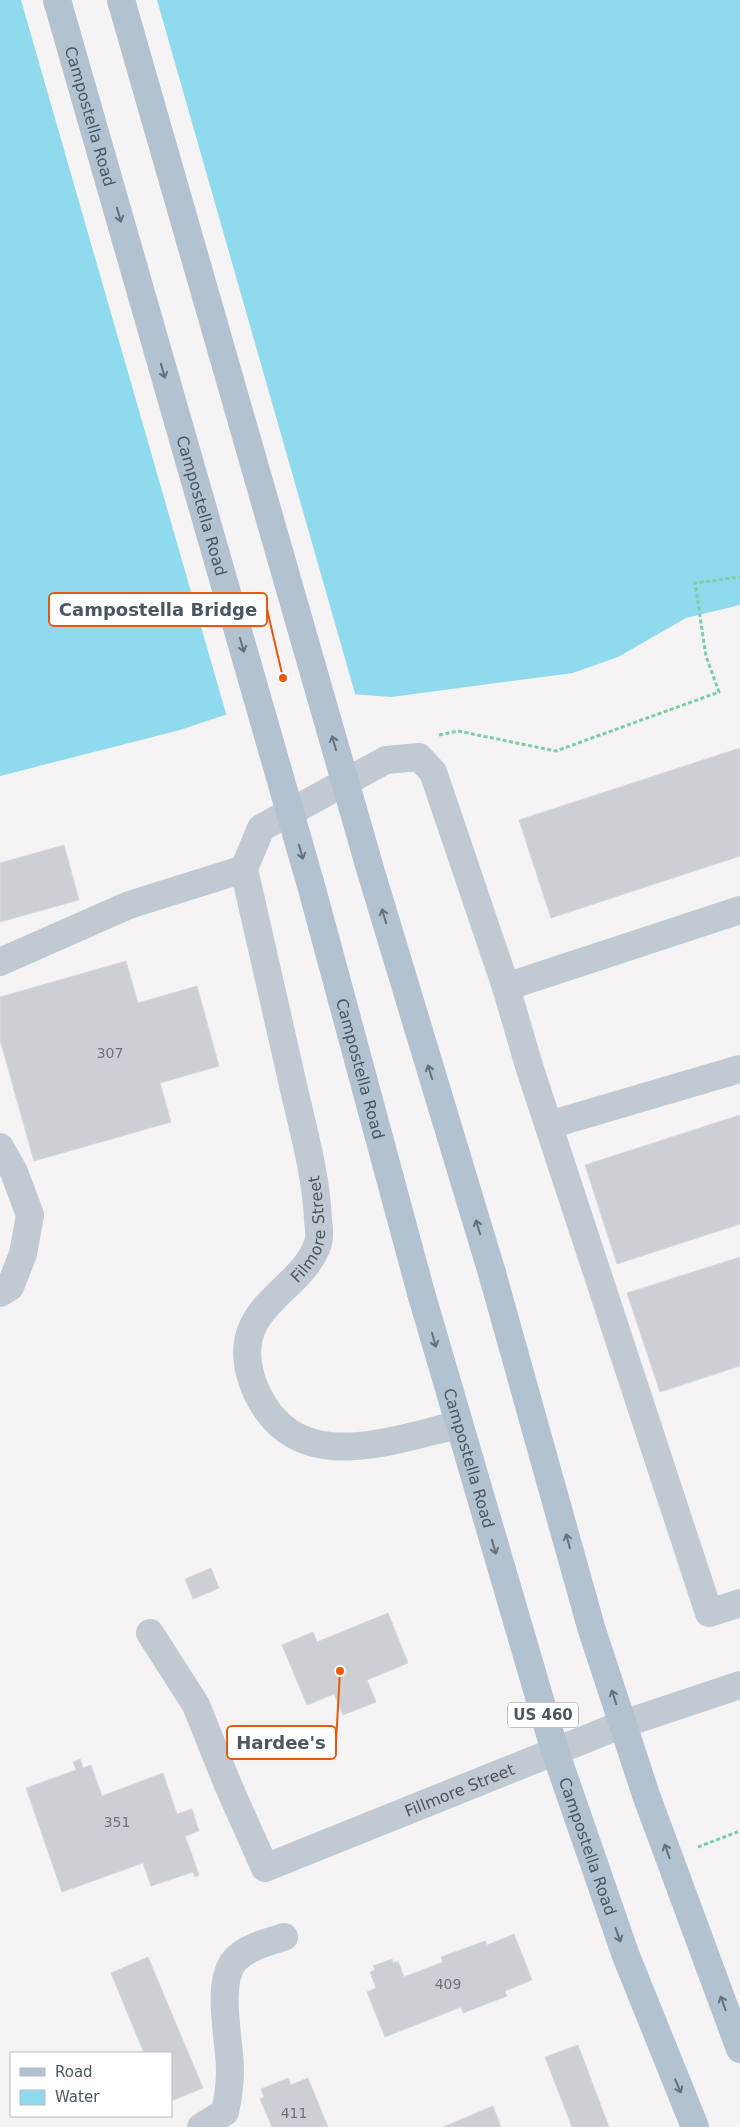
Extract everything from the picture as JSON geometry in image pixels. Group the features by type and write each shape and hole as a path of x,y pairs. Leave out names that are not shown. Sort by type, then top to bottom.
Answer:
{"main road":[{"name":"Campostella Road","path":"57,0 314,898 458,1425 555,1751 626,1956 695,2127"},
{"path":"121,0 373,881 492,1273 591,1627 650,1804 740,2049"}],"street":[{"path":"0,962 129,905 244,869 261,828 386,760 419,757 433,772 506,987 549,1125 709,1613 740,1604"},
{"name":"Filmore Street","path":"244,869 314,1179 318,1220 318,1243 306,1266 264,1307 252,1328 246,1349 250,1376 262,1404 278,1424 307,1443 335,1447 373,1444 458,1425"},
{"path":"506,987 740,910"},
{"path":"549,1125 740,1068"},
{"path":"0,1147 14,1172 30,1215 23,1254 10,1287 0,1293"},
{"name":"Fillmore Street","path":"150,1634 196,1705 228,1786 265,1868 623,1724 740,1686"},
{"path":"201,2127 225,2112 228,2098 230,2070 226,1980 235,1960 253,1948 284,1937"}],"path":[{"path":"432,737 458,731 556,751 719,692 706,656 695,583 740,577"},
{"path":"698,1847 740,1831"}],"water":[{"path":"0,0 740,0 740,605 686,618 618,657 573,673 391,697 299,690 180,730 0,776"}],"pier":[{"path":"21,0 157,0 356,697 299,692 227,717"}],"building":[{"path":"740,748 740,856 551,918 519,820"},
{"path":"64,845 79,900 0,922 0,863"},
{"path":"126,961 138,1003 197,986 219,1066 160,1083 171,1122 34,1161 0,1040 0,997"},
{"path":"740,1115 740,1224 617,1264 585,1165"},
{"path":"740,1257 740,1366 660,1392 627,1293"},
{"path":"211,1568 219,1588 193,1599 185,1579"},
{"path":"388,1613 408,1663 367,1680 376,1702 343,1715 334,1694 307,1705 282,1645 313,1632 317,1642"},
{"path":"80,1759 83,1768 91,1765 102,1796 163,1773 177,1814 192,1809 199,1831 185,1836 199,1875 195,1877 193,1872 151,1886 143,1863 62,1892 26,1788 76,1770 73,1762"},
{"path":"514,1934 532,1980 505,1991 507,1996 463,2013 461,2007 385,2037 367,1992 376,1988 370,1972 375,1970 373,1966 392,1959 393,1963 398,1961 404,1977 443,1962 441,1957 485,1941 487,1945"},
{"path":"148,1957 203,2088 172,2101 172,2052 144,2052 111,1973"},
{"path":"578,2045 609,2127 572,2127 545,2057"},
{"path":"288,2078 291,2085 308,2078 328,2127 272,2127 260,2099 264,2097 261,2089"},
{"path":"493,2106 501,2127 443,2127"}],"place":[{"name":"Campostella Bridge","path":"283,678"},
{"name":"Hardee's","path":"340,1671"}]}
